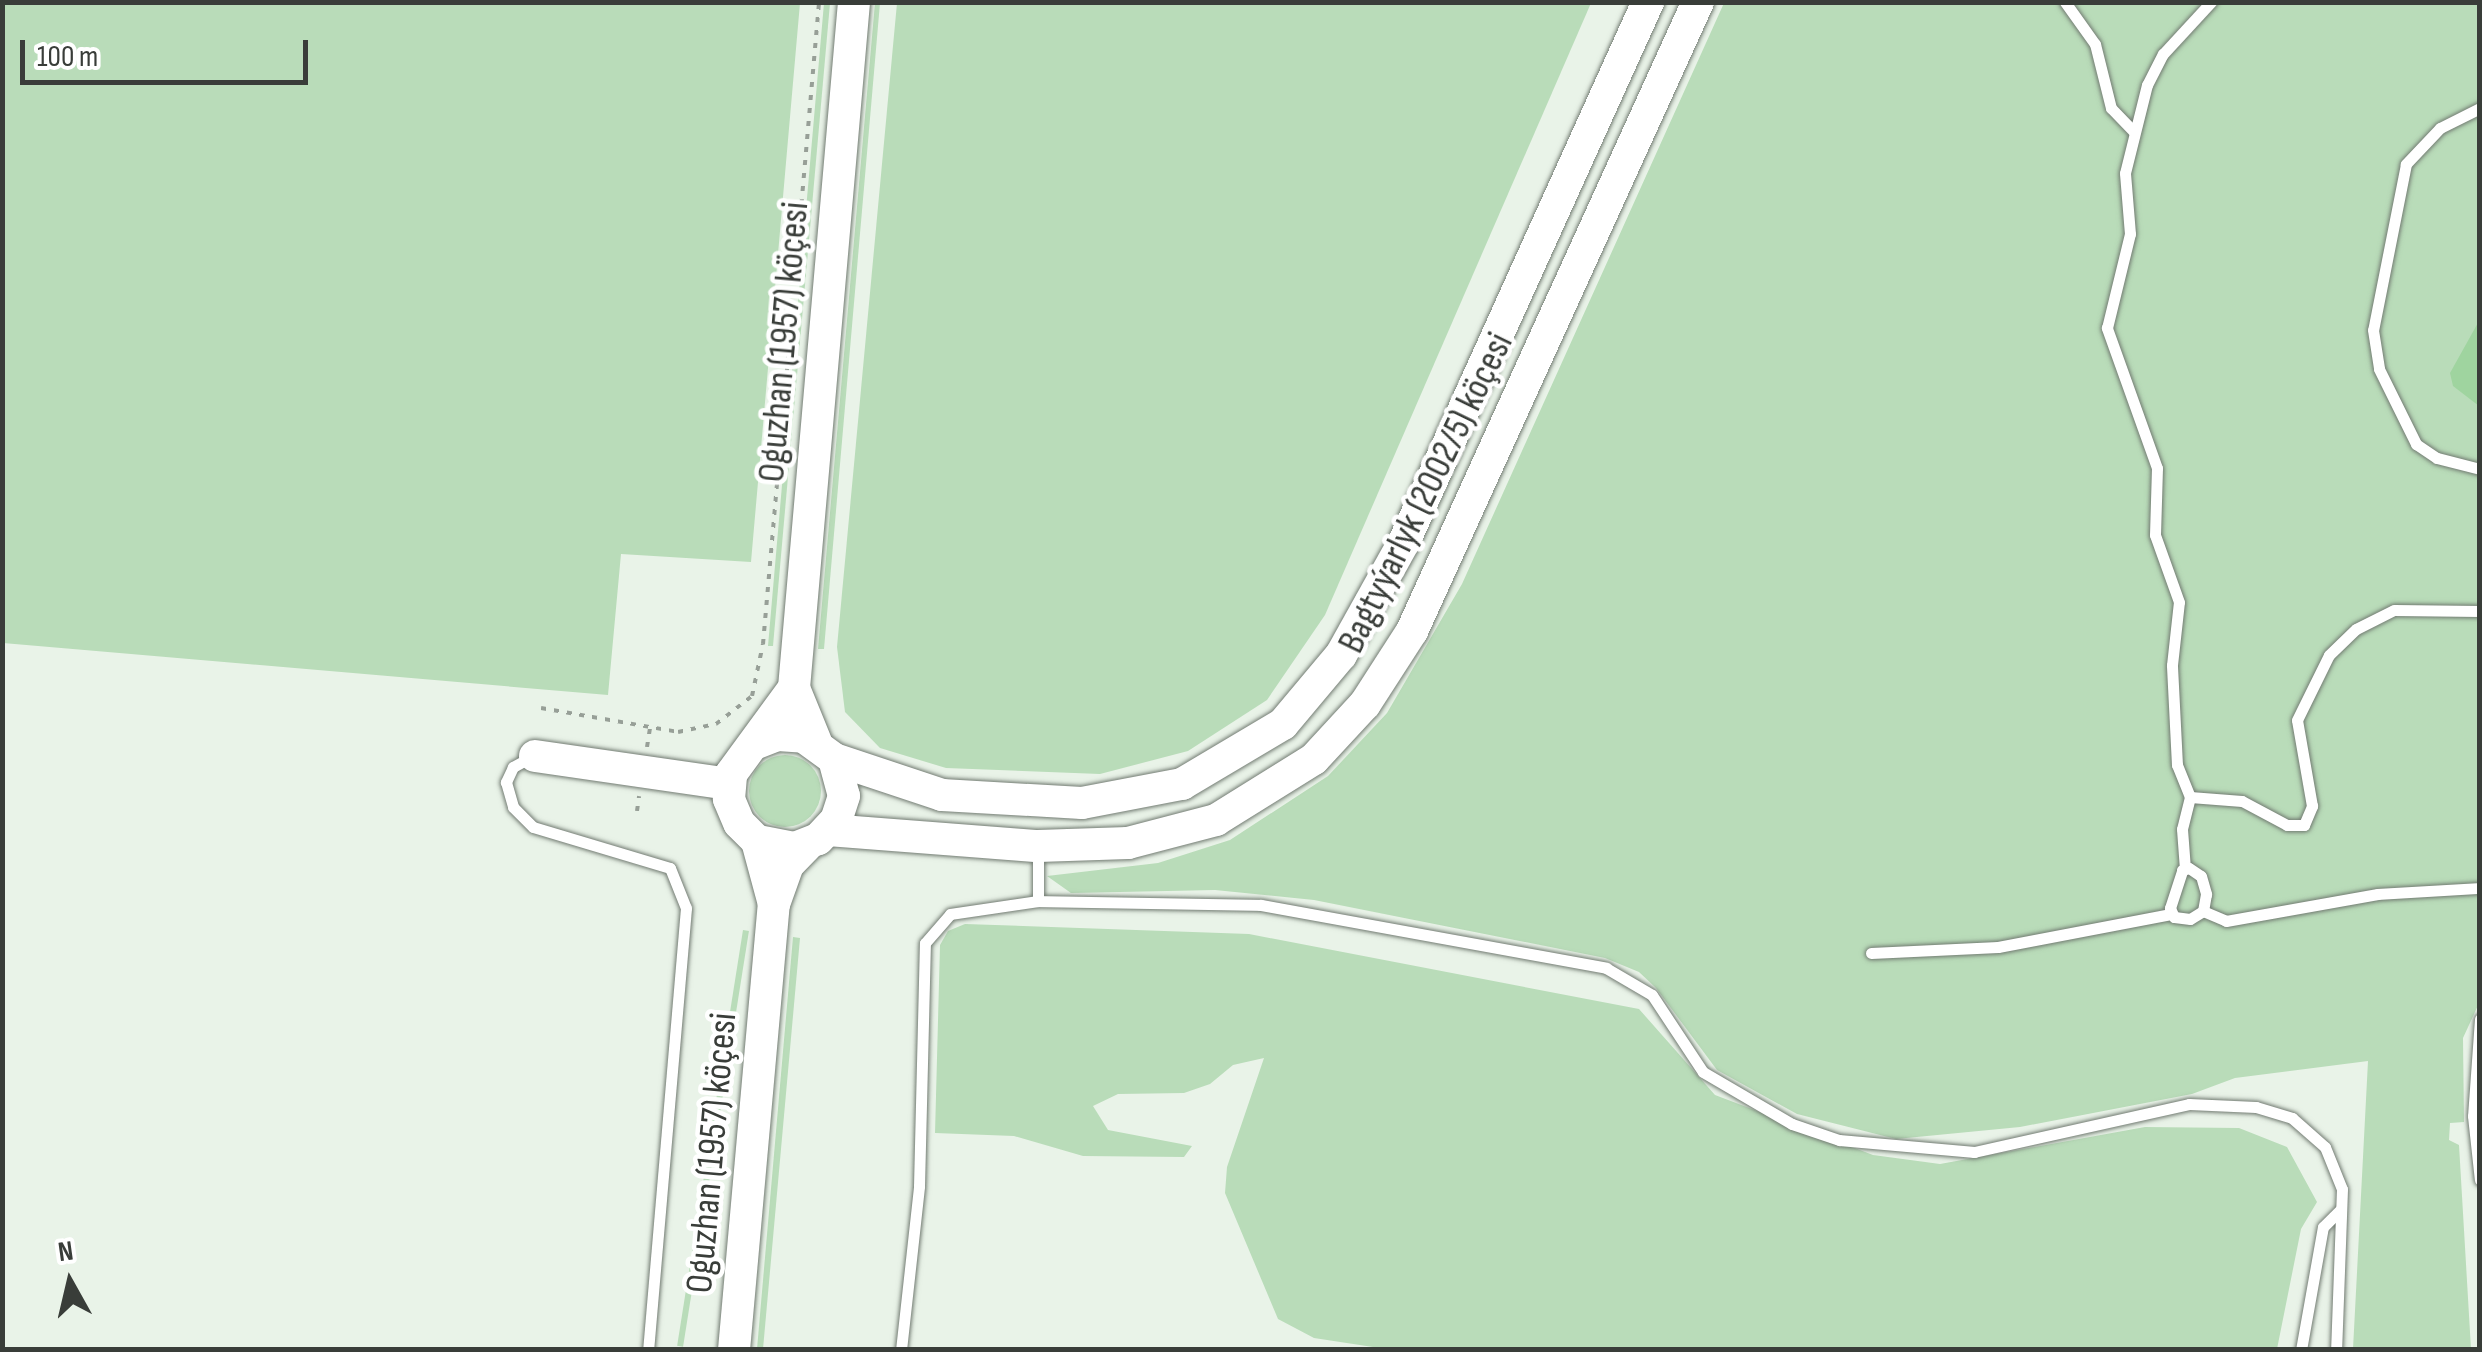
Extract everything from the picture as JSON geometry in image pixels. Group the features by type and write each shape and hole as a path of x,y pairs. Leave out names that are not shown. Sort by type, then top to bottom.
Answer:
{"street":[{"name":"Oguzhan (1957) köçesi","path":"734,1350 774,904 788,865 817,838 844,796 794,688 854,2"},
{"name":"Bagtyýarlyk (2002/5) köçesi","path":"825,751 942,795 1082,803 1182,784 1282,724 1341,655 1404,542 1648,2"},
{"name":"Bagtyýarlyk (2002/5) köçesi","path":"817,838 1038,846 1128,842 1216,820 1314,759 1357,714 1401,651 1456,540 1698,2"},
{"path":"536,756 730,784 794,688"},
{"path":"754,744 778,735 825,751"},
{"name":"Oguzhan (1957) köçesi","path":"730,784 733,812 757,841 774,904"},
{"path":"757,841 782,848 817,838"}],"lane":[{"path":"2065,2 2095,44 2111,108 2134,132"},
{"path":"2171,914 2186,869 2182,829 2190,798 2177,765 2172,655 2179,606 2155,535 2158,468 2106,328 2130,234 2125,173 2155,64 2211,2"},
{"path":"2480,108 2440,128 2406,164 2373,340 2379,369 2416,444 2437,458 2480,469"},
{"path":"2190,798 2242,801 2287,826 2304,825 2312,806 2296,720 2329,655 2356,629 2394,610 2480,612"},
{"path":"536,756 513,768 506,782 513,807 533,827 561,840 670,868 686,908 648,1350"},
{"path":"1038,846 1038,901"},
{"path":"2186,869 2201,876 2203,911"},
{"path":"2203,911 2226,921 2378,894 2480,888"},
{"path":"901,1350 918,1203 925,942 950,914 1038,901 1261,905 1606,968 1652,995 1703,1072 1792,1124 1839,1140 1974,1152 2189,1104 2256,1106 2292,1118 2325,1147 2337,1167 2341,1209 2336,1350"},
{"path":"1871,954 1998,947 2171,914 2190,919 2203,911"},
{"path":"2480,1020 2474,1098 2480,1180"},
{"path":"2301,1350 2323,1227 2341,1209"}],"path":[{"path":"541,708 678,732 716,724 752,696 763,644 819,2"}],"shaded area":[{"path":"2,3 800,3 751,562 621,554 608,695 3,643"},
{"path":"824,3 830,3 773,646 768,646"},
{"path":"875,3 880,3 824,649 818,649"},
{"path":"897,3 1591,3 1325,615 1267,700 1188,751 1100,774 946,768 880,748 845,712 837,647"},
{"path":"1724,3 2479,3 2480,1001 2463,1038 2464,1122 2450,1123 2449,1140 2459,1145 2471,1349 2353,1349 2368,1061 2235,1078 2192,1094 2020,1127 1896,1139 1797,1114 1717,1070 1656,988 1639,972 1605,958 1314,900 1215,890 1071,893 1047,876 1158,863 1230,840 1328,776 1387,713 1462,584"},
{"path":"2479,321 2479,406 2453,386 2450,373"},
{"path":"785,755 811,765 821,791 811,817 785,827 759,817 749,791 759,765"},
{"path":"965,924 1249,934 1639,1009 1715,1095 1873,1155 1940,1164 2145,1127 2239,1128 2287,1147 2317,1202 2301,1229 2277,1349 1386,1349 1314,1338 1278,1319 1225,1193 1227,1167 1264,1058 1233,1065 1210,1084 1184,1093 1118,1094 1093,1106 1108,1130 1192,1146 1184,1157 1083,1156 1014,1136 935,1133 940,945 948,931"},
{"path":"743,930 749,931 683,1347 677,1346"},
{"path":"793,937 800,938 763,1349 757,1349"}]}
